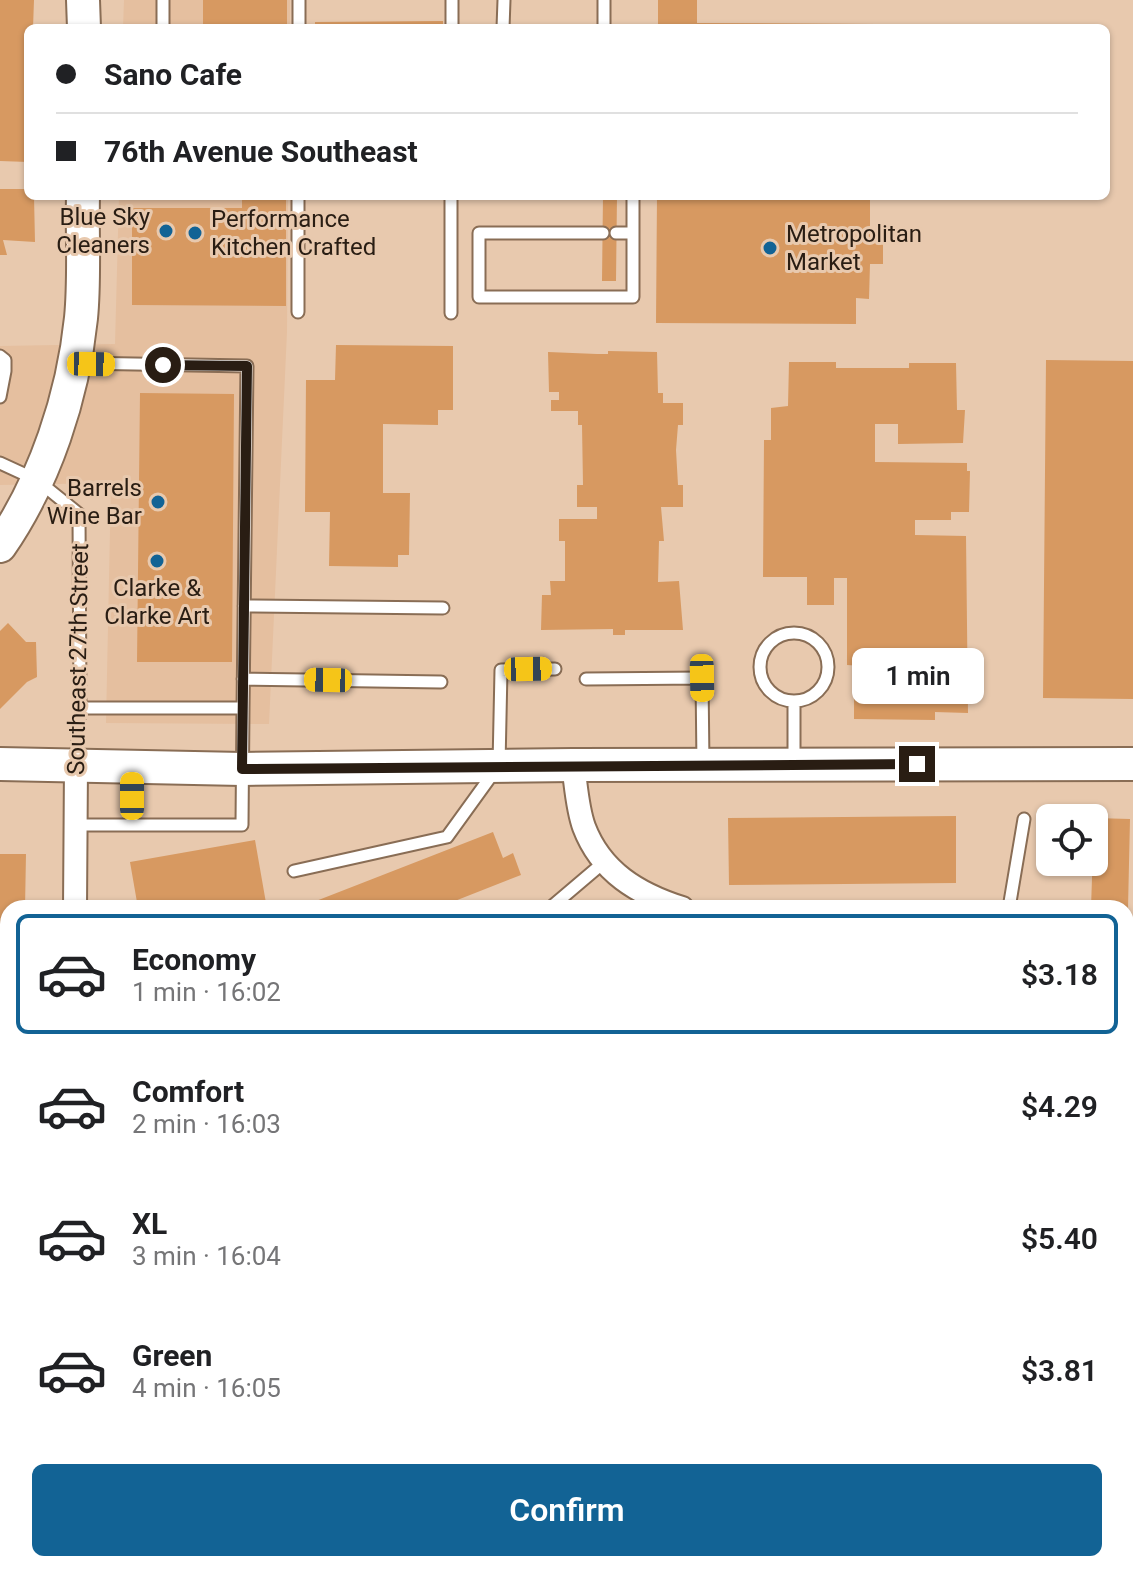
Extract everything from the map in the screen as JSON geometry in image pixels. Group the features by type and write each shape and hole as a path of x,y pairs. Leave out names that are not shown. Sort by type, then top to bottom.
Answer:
{"street":[{"path":"83,0 84,24"},
{"path":"0,546 16,523 37,480 75,363 81,316 83,200"},
{"path":"0,764 242,769 499,765 1133,764"},
{"name":"Southeast 27th Street","path":"75,900 76,765"},
{"path":"573,765 583,826 603,863 633,888 662,900"}],"lane":[{"path":"163,0 163,24"},
{"path":"299,0 299,24"},
{"path":"452,0 452,24"},
{"path":"503,24 504,0"},
{"path":"604,0 604,24"},
{"path":"298,200 298,312"},
{"path":"451,200 451,313"},
{"path":"603,233 479,233 479,297 633,297 633,200"},
{"path":"616,233 633,233"},
{"path":"0,356 5,360 5,371 0,397"},
{"path":"75,363 247,366 242,825 75,825"},
{"path":"0,463 37,480"},
{"name":"Southeast 27th Street","path":"37,480 79,514 80,708 76,765"},
{"path":"244,606 443,608"},
{"path":"793,633 805,634 822,647 828,667 822,688 815,695 794,702 772,694 761,674 760,662 771,641 793,633"},
{"path":"294,871 447,837 499,765 501,670 555,669"},
{"path":"586,679 702,678 703,765"},
{"path":"243,679 441,682"},
{"path":"794,702 794,764"},
{"path":"80,708 243,708"},
{"path":"132,768 132,825"},
{"path":"1010,900 1024,819"},
{"path":"559,900 603,863"}],"shaded area":[{"path":"124,0 290,0 290,24 123,24"},
{"path":"119,200 288,200 287,332 269,724 106,723 111,483 0,485 0,346 115,344"}],"building":[{"path":"0,0 34,0 33,24 24,24 24,162 0,161"},
{"path":"203,0 287,0 287,24 203,24"},
{"path":"658,0 697,0 697,23 877,24 658,24"},
{"path":"443,21 443,24 315,24"},
{"path":"0,189 24,189 24,200 34,200 35,242 3,240 7,255 0,255"},
{"path":"242,200 286,200 286,306 132,305 132,208 242,208"},
{"path":"603,200 617,200 616,281 602,281"},
{"name":"Metropolitan Market","path":"657,200 870,200 870,232 883,233 883,264 870,264 869,299 856,298 856,324 656,323"},
{"path":"336,345 453,346 453,410 438,410 438,425 383,424 383,493 410,493 409,555 398,555 398,567 329,566 330,512 305,512 306,380 335,380"},
{"path":"608,351 657,352 658,393 663,393 663,403 683,403 683,425 678,425 676,450 678,485 683,485 683,507 661,507 664,541 659,541 658,582 679,581 683,630 625,630 625,635 613,635 613,629 541,630 542,595 551,595 550,581 565,581 565,541 559,541 559,519 597,519 597,507 577,507 577,485 583,485 582,425 578,425 578,411 551,411 551,400 559,400 559,392 549,392 548,352 608,354"},
{"path":"1046,360 1133,361 1133,699 1043,698"},
{"path":"789,362 836,362 836,368 909,368 909,363 956,363 957,410 965,410 963,443 898,444 898,424 875,424 875,462 967,463 967,471 970,471 969,512 951,512 951,520 915,520 915,535 966,536 968,713 935,712 935,720 854,719 854,670 862,671 862,666 847,665 847,578 834,578 834,605 807,605 807,577 763,577 764,440 771,440 771,408 788,406"},
{"path":"140,393 234,394 232,662 137,662"},
{"path":"8,623 26,642 36,642 37,677 27,682 0,709 0,631"},
{"path":"956,816 956,883 729,885 728,818"},
{"path":"1108,818 1130,819 1128,900 1091,900 1092,876 1108,876"},
{"path":"493,832 503,858 513,853 521,875 457,900 319,900"},
{"path":"255,840 265,900 137,900 130,862"},
{"path":"0,854 26,854 25,900 0,900"}],"place":[{"name":"Blue Sky Cleaners","path":"166,231"},
{"name":"Performance Kitchen Crafted","path":"195,233"},
{"name":"Metropolitan Market","path":"770,248"},
{"name":"Barrels Wine Bar","path":"158,502"},
{"name":"Clarke & Clarke Art","path":"157,561"}],"route":[{"path":"163,365 247,366 242,769 917,764"}]}
